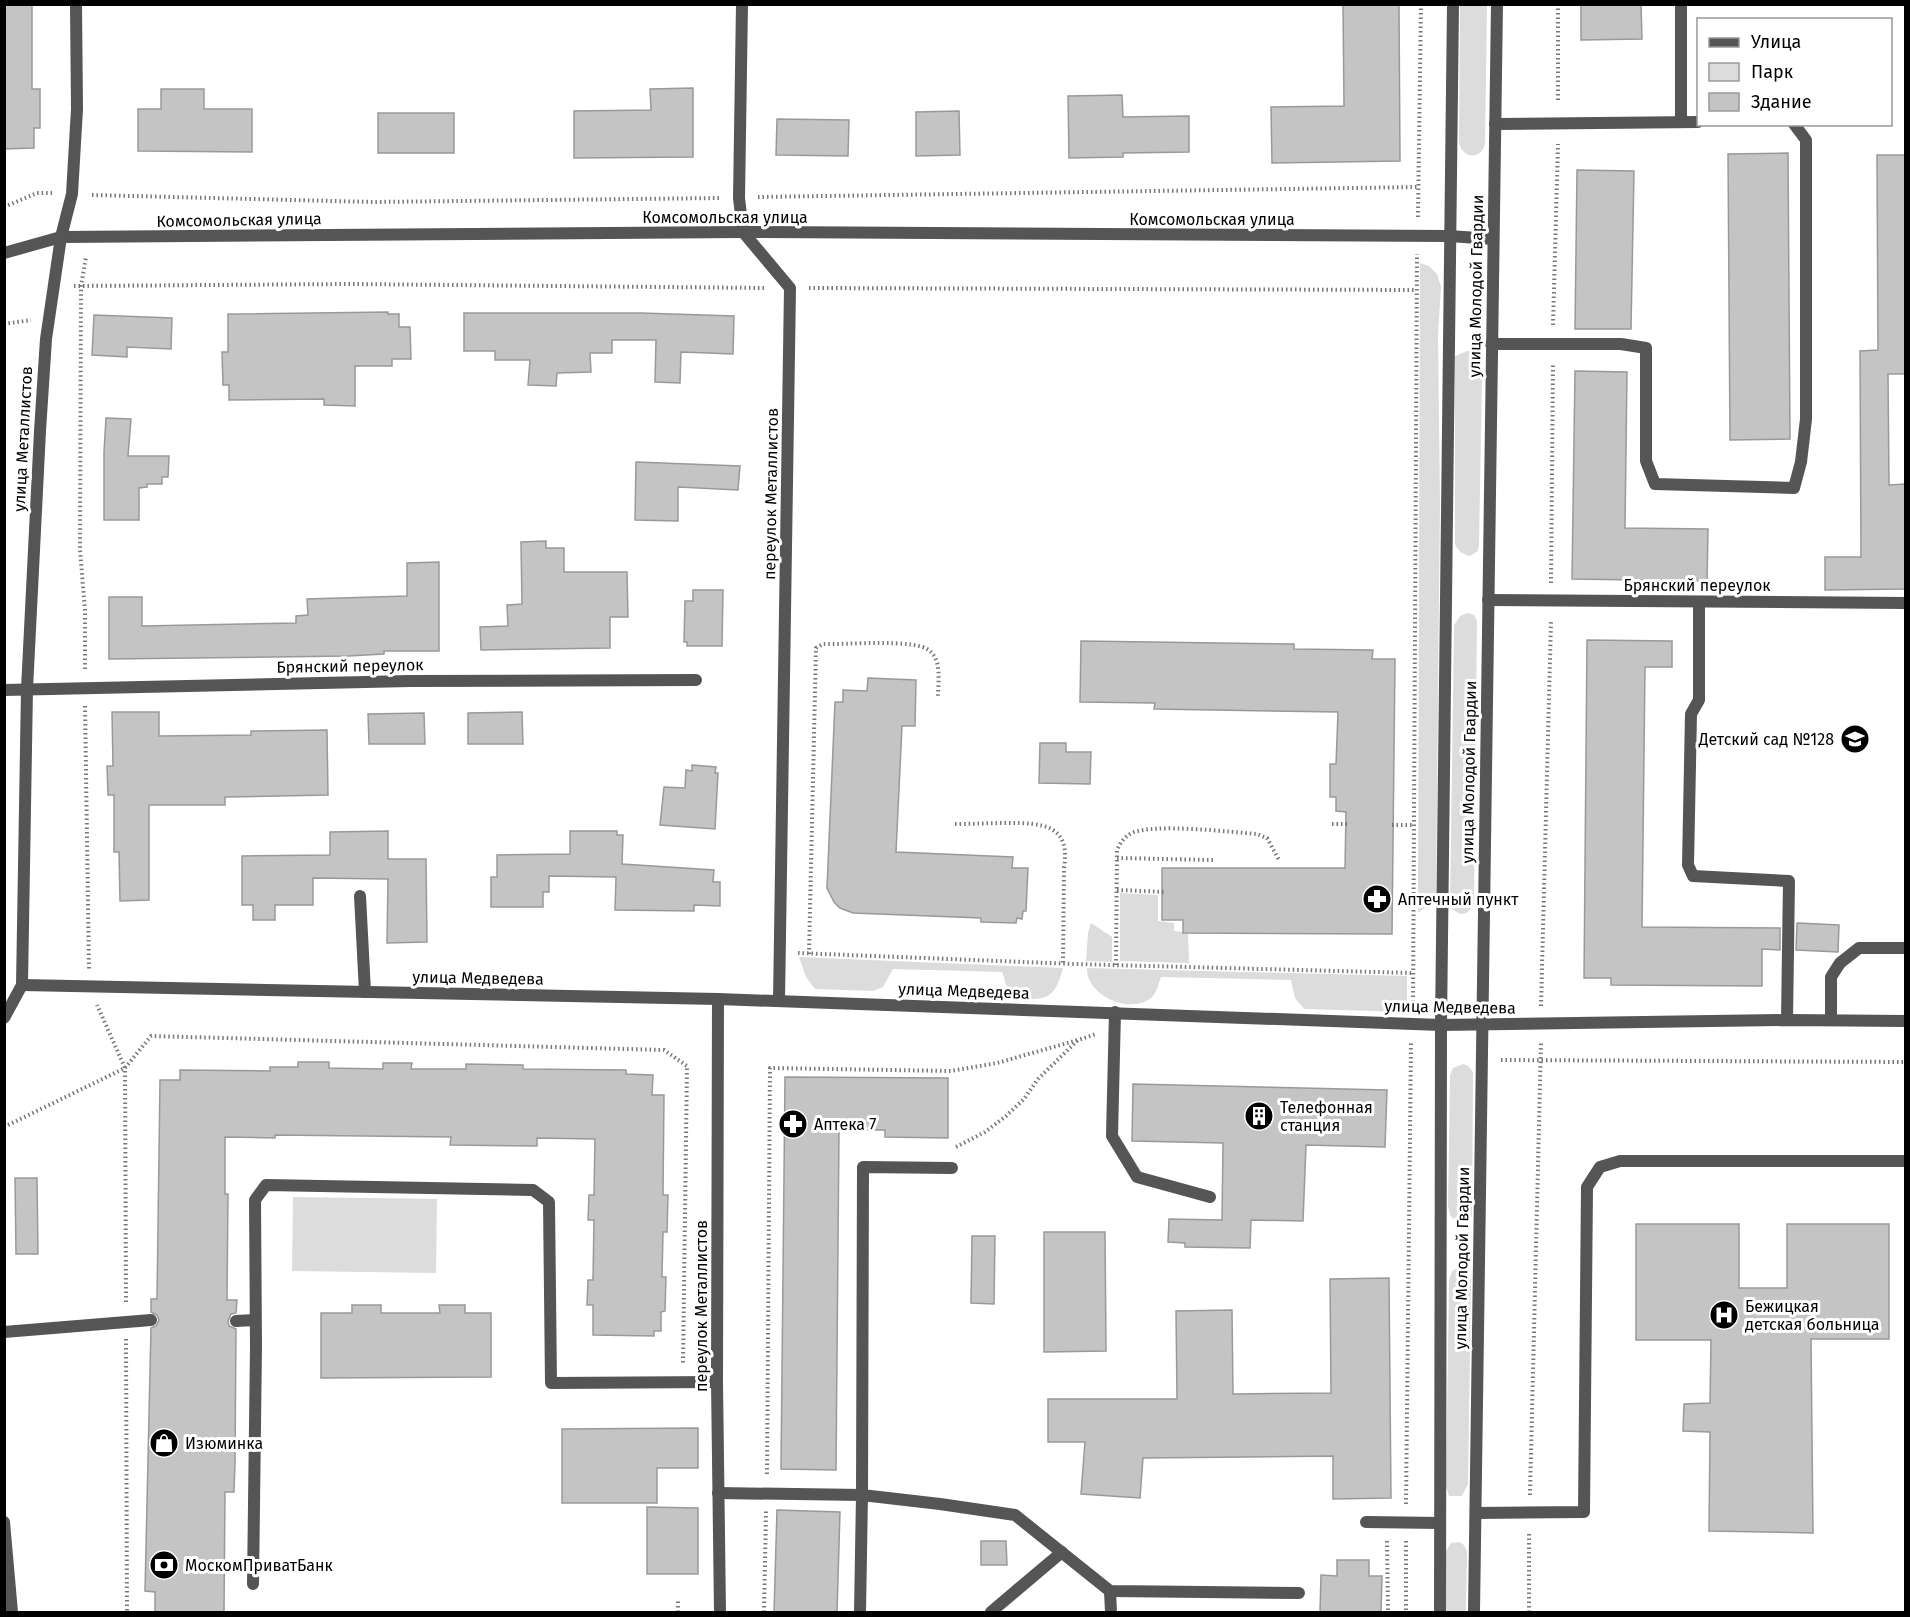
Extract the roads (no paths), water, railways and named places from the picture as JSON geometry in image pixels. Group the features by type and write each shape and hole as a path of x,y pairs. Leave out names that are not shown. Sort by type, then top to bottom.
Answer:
{"street":[{"name":"улица Металлистов","path":"4,1018 22,986 27,689 46,339 61,237 72,194 77,110 76,4"},
{"path":"742,4 739,198 743,232"},
{"name":"улица Молодой Гвардии","path":"1440,1612 1441,1025 1453,4"},
{"name":"улица Молодой Гвардии","path":"1474,1612 1497,4"},
{"path":"1681,4 1681,121"},
{"path":"1496,124 1697,122"},
{"path":"1491,344 1621,345 1646,348 1646,461 1655,484 1794,488 1801,462 1806,419 1806,140 1796,126"},
{"name":"Комсомольская улица","path":"4,253 61,237 743,232 1493,239"},
{"name":"переулок Металлистов","path":"743,232 790,288 779,1001"},
{"name":"Брянский переулок","path":"1488,600 1905,603"},
{"path":"1699,602 1699,700 1691,714 1688,865 1693,876 1790,881 1787,1020"},
{"name":"Брянский переулок","path":"4,690 410,681 696,680"},
{"path":"360,896 365,992"},
{"path":"1831,1020 1831,977 1840,963 1859,948 1905,948"},
{"name":"улица Медведева","path":"22,986 718,999 1441,1025 1787,1020 1905,1021"},
{"name":"переулок Металлистов","path":"718,999 717,1382 720,1612"},
{"path":"1115,1012 1112,1136 1137,1177 1210,1197"},
{"path":"1476,1512 1584,1512 1587,1187 1600,1167 1620,1161 1905,1161"},
{"path":"860,1612 863,1167 952,1168"},
{"path":"253,1584 255,1200 266,1185 533,1190 549,1202 551,1383 717,1382"},
{"path":"4,1332 151,1320"},
{"path":"236,1321 255,1320"},
{"path":"718,1493 862,1495 1016,1515 1110,1591 1299,1593"},
{"path":"4,1522 12,1612"},
{"path":"1366,1522 1440,1523"},
{"path":"991,1612 1062,1552"},
{"path":"1110,1591 1111,1612"}],"place":[{"name":"Детский сад №128","path":"1855,739"},
{"name":"Аптечный пункт","path":"1377,899"},
{"name":"Телефонная станция","path":"1259,1116"},
{"name":"Аптека 7","path":"793,1124"},
{"name":"Бежицкая детская больница","path":"1724,1315"},
{"name":"Изюминка","path":"164,1443"},
{"name":"МоскомПриватБанк","path":"164,1565"}]}
